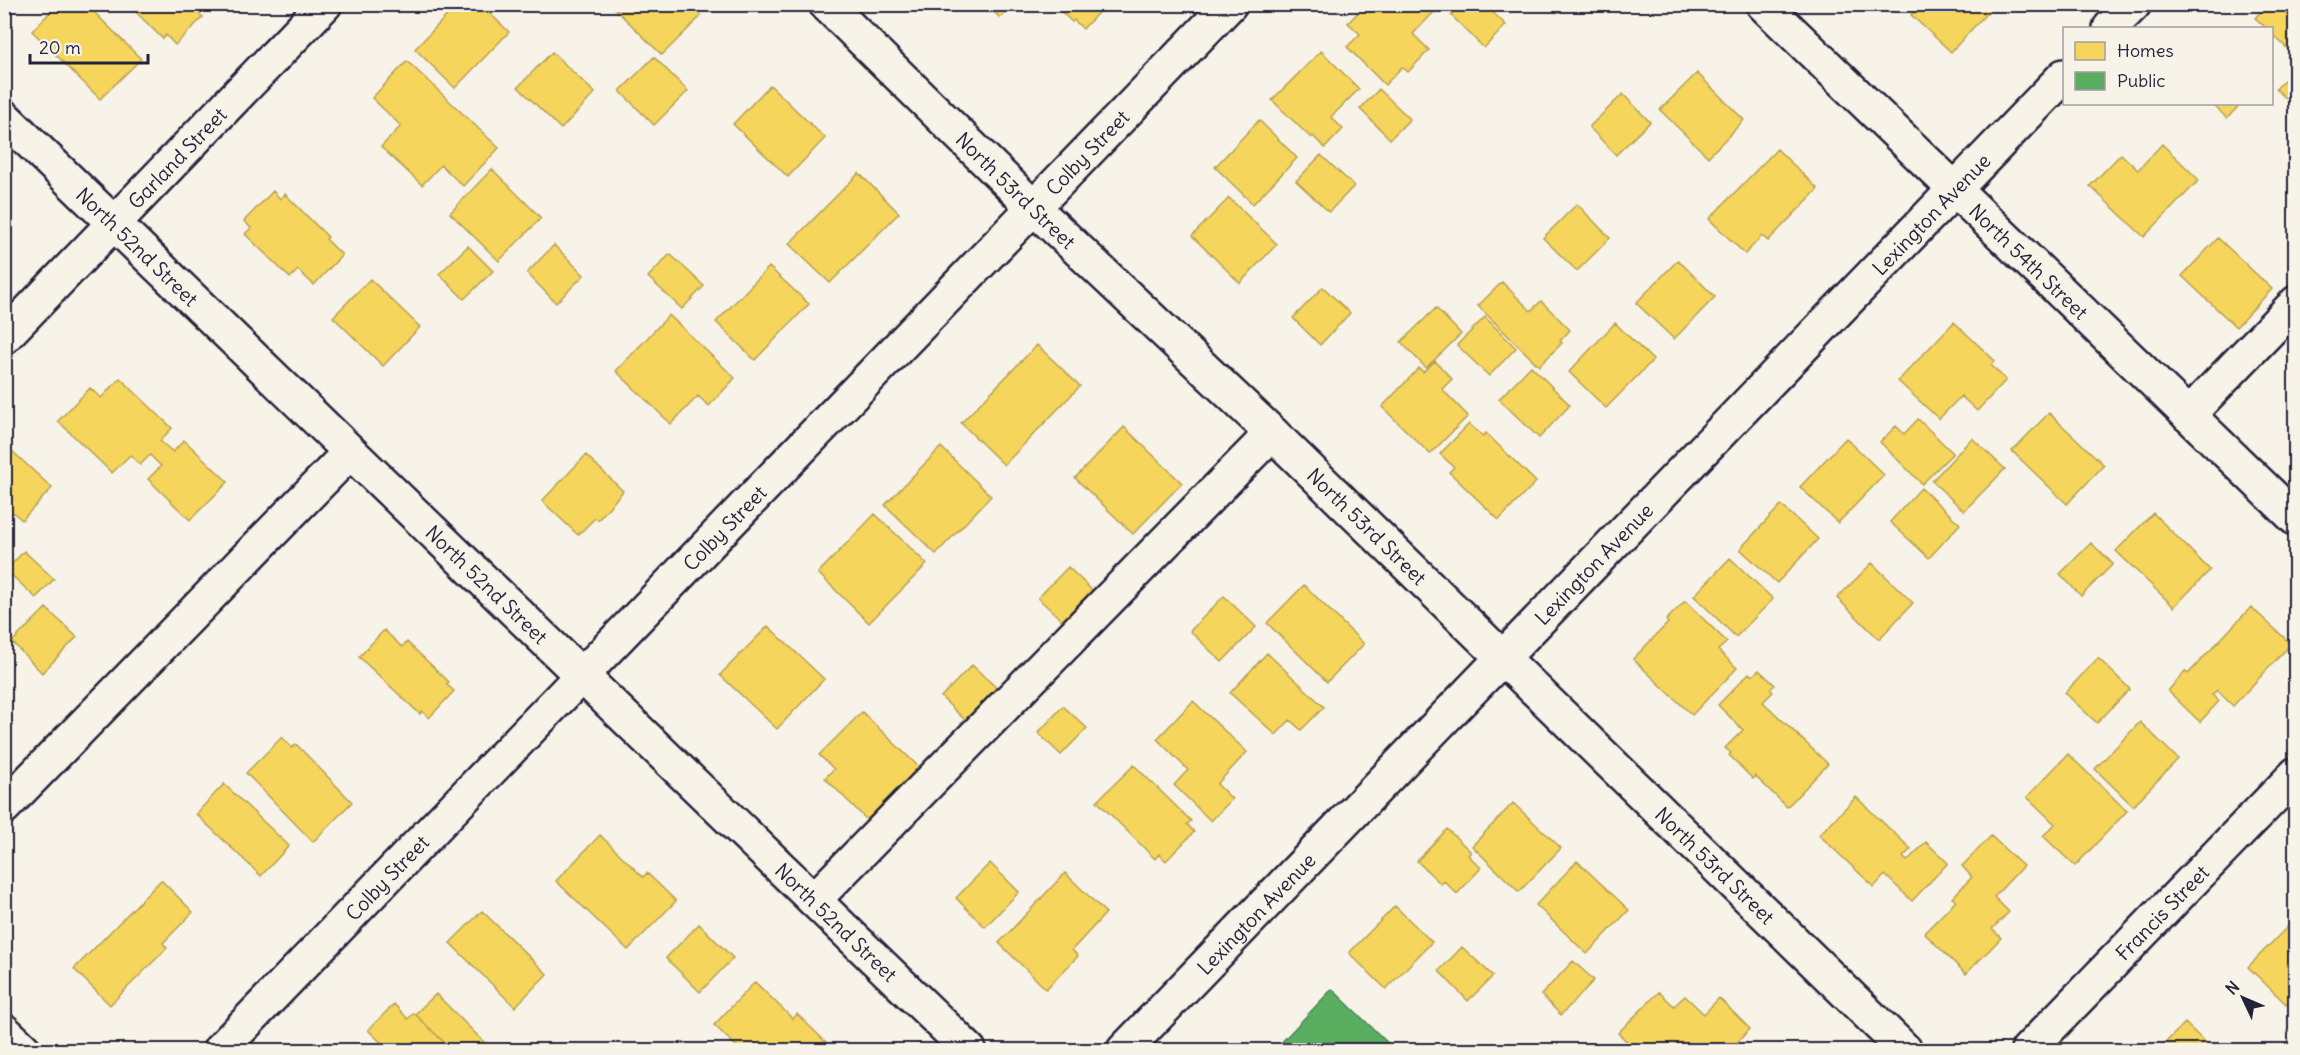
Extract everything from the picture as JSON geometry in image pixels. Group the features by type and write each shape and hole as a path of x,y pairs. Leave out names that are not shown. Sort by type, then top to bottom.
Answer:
{"street":[{"name":"Garland Street","path":"4,337 325,4"},
{"name":"North 53rd Street","path":"826,4 1905,1050"},
{"name":"Colby Street","path":"220,1050 1230,4"},
{"name":"North 54th Street","path":"1763,4 2295,519"},
{"path":"2111,27 2134,4"},
{"name":"Lexington Avenue","path":"1124,1050 2063,77"},
{"name":"North 52nd Street","path":"4,117 969,1050"},
{"path":"2188,415 2295,303"},
{"path":"814,900 1272,434"},
{"path":"4,807 350,452"},
{"name":"Francis Street","path":"2028,1050 2295,774"},
{"path":"4,1031 24,1050"}],"building: Homes":[{"path":"58,4 86,4 141,59 100,99 32,31"},
{"path":"128,4 197,4 193,8 203,17 175,45 166,35 163,39"},
{"path":"458,4 480,4 509,32 455,88 415,49"},
{"path":"610,4 689,4 701,16 662,55"},
{"path":"986,4 1013,4 1000,18"},
{"path":"1053,4 1106,4 1083,29"},
{"path":"1366,4 1427,4 1434,12 1413,34 1429,50 1408,72 1402,67 1385,85 1347,47 1360,34 1348,23"},
{"path":"1461,4 1484,4 1506,25 1484,48 1451,15"},
{"path":"1921,4 1995,4 1951,52 1911,15"},
{"path":"2268,4 2296,4 2296,57 2273,35 2273,27 2265,27 2255,18"},
{"path":"1321,51 1359,89 1331,117 1343,129 1325,148 1313,136 1311,138 1272,100"},
{"path":"552,52 595,93 561,129 518,87"},
{"path":"654,57 688,91 654,125 620,91"},
{"path":"407,61 499,148 463,186 441,165 422,185 381,147 401,126 372,98"},
{"path":"2296,69 2296,108 2276,89"},
{"path":"1697,73 1744,120 1708,157 1660,110"},
{"path":"770,85 825,138 788,177 733,124"},
{"path":"1379,89 1410,119 1390,139 1360,109"},
{"path":"1623,94 1650,122 1616,155 1589,127"},
{"path":"2213,105 2240,105 2227,118"},
{"path":"1259,120 1297,158 1253,204 1215,167"},
{"path":"2162,144 2199,180 2144,237 2090,186 2121,154 2138,170"},
{"path":"1777,149 1818,189 1768,241 1762,236 1745,254 1709,219"},
{"path":"1321,155 1354,186 1329,212 1296,181"},
{"path":"492,169 541,218 499,261 450,213"},
{"path":"859,173 899,213 830,283 789,244"},
{"path":"273,191 280,199 285,194 328,237 326,239 342,255 314,285 298,270 290,278 245,234 251,228 244,221"},
{"path":"1229,198 1277,244 1240,283 1192,236"},
{"path":"1577,204 1610,238 1577,271 1543,238"},
{"path":"2218,238 2272,289 2236,327 2182,276"},
{"path":"554,245 584,275 556,303 527,273"},
{"path":"468,246 493,271 464,299 439,274"},
{"path":"670,254 704,286 682,309 648,277"},
{"path":"1678,260 1715,297 1674,339 1636,303"},
{"path":"769,267 809,304 755,360 716,322"},
{"path":"370,279 420,327 383,366 333,317"},
{"path":"1502,282 1531,311 1541,301 1570,330 1560,341 1562,343 1539,366 1478,306"},
{"path":"1323,287 1350,313 1320,345 1293,318"},
{"path":"1436,308 1461,334 1426,368 1401,342"},
{"path":"669,315 735,378 709,406 698,396 671,424 616,371"},
{"path":"1485,317 1516,348 1489,376 1457,345"},
{"path":"1954,322 1995,361 1991,365 2006,380 1977,411 1961,396 1939,419 1898,381"},
{"path":"1615,323 1653,360 1606,408 1569,372"},
{"path":"1037,345 1080,386 1004,465 961,423"},
{"path":"1435,361 1452,379 1442,389 1468,416 1430,454 1382,407 1419,368 1423,372"},
{"path":"1531,366 1570,405 1539,438 1499,399"},
{"path":"120,378 172,428 160,441 173,452 184,440 228,482 190,520 148,479 161,466 150,455 140,465 130,455 112,473 58,421 90,388 101,398"},
{"path":"2049,413 2104,465 2067,504 2012,451"},
{"path":"1918,419 1953,453 1922,484 1880,442 1896,426 1904,434"},
{"path":"1469,424 1483,436 1486,433 1536,482 1499,520 1449,472 1454,467 1440,454"},
{"path":"1124,427 1182,483 1133,534 1075,478"},
{"path":"1846,438 1884,475 1838,523 1800,487"},
{"path":"1972,438 2005,469 1964,511 1932,481"},
{"path":"941,447 991,496 936,554 885,505"},
{"path":"11,450 52,488 22,520 13,512 4,522 4,457"},
{"path":"586,455 623,491 598,520 595,518 578,535 542,501"},
{"path":"1921,488 1960,524 1929,558 1890,522"},
{"path":"1781,505 1818,539 1777,583 1740,549"},
{"path":"2153,513 2210,570 2174,607 2116,551"},
{"path":"875,514 927,564 869,623 818,573"},
{"path":"2091,543 2113,564 2081,596 2060,574"},
{"path":"24,551 54,579 36,598 6,570"},
{"path":"1730,558 1773,599 1736,637 1694,596"},
{"path":"1872,563 1913,603 1879,639 1837,598"},
{"path":"1068,567 1097,595 1068,626 1038,598"},
{"path":"1304,585 1364,644 1327,682 1267,623"},
{"path":"1224,596 1256,627 1222,662 1190,631"},
{"path":"1685,601 1727,642 1718,650 1737,668 1692,715 1633,659 1668,623 1666,620"},
{"path":"2251,607 2291,644 2233,706 2217,690 2212,695 2219,701 2200,722 2168,691 2185,671 2188,674"},
{"path":"46,608 77,637 42,673 12,642"},
{"path":"768,626 824,679 777,729 720,675"},
{"path":"384,630 402,647 407,642 449,682 446,684 454,691 429,718 422,711 420,714 359,657"},
{"path":"1267,653 1324,707 1301,730 1290,720 1276,735 1230,693"},
{"path":"2098,658 2130,689 2097,723 2065,693"},
{"path":"972,665 1001,692 970,725 941,697"},
{"path":"1759,670 1775,685 1770,689 1773,692 1763,702 1828,764 1787,807 1755,776 1753,779 1725,748 1743,730 1718,705 1749,673 1752,676"},
{"path":"1193,701 1247,752 1217,784 1232,799 1211,821 1174,785 1188,770 1157,739"},
{"path":"1063,706 1087,728 1061,755 1038,733"},
{"path":"862,712 922,770 870,823 825,778 834,769 819,755"},
{"path":"2140,722 2178,759 2133,806 2095,769"},
{"path":"282,737 292,748 296,744 352,802 313,842 246,773"},
{"path":"2068,754 2127,811 2075,866 2043,836 2055,824 2027,797"},
{"path":"1134,765 1191,821 1187,824 1194,832 1166,861 1159,854 1155,859 1097,801"},
{"path":"224,784 289,846 261,876 196,814"},
{"path":"1856,797 1911,849 1903,857 1907,861 1926,842 1948,863 1912,901 1885,875 1874,887 1819,835"},
{"path":"1513,803 1561,848 1519,892 1472,846"},
{"path":"1447,829 1471,852 1468,855 1481,868 1457,894 1444,881 1441,884 1417,861"},
{"path":"600,835 643,877 647,873 676,901 628,950 556,881"},
{"path":"1991,836 2023,866 1994,897 2009,912 1992,929 2001,938 1966,974 1924,933 1956,901 1952,898 1972,877 1962,866"},
{"path":"1577,861 1629,910 1587,954 1536,905"},
{"path":"990,863 1019,892 985,927 956,898"},
{"path":"1065,873 1106,913 1072,950 1078,956 1046,989 999,943"},
{"path":"161,880 193,912 163,943 167,948 110,1005 74,969"},
{"path":"1395,906 1432,942 1386,989 1349,953"},
{"path":"482,911 547,974 515,1007 450,943"},
{"path":"2296,918 2296,994 2286,1004 2248,967"},
{"path":"699,924 733,958 700,992 666,958"},
{"path":"1462,947 1493,976 1468,1001 1439,971"},
{"path":"1573,961 1594,980 1561,1015 1541,995"},
{"path":"755,982 793,1019 797,1014 833,1049 740,1050 714,1025"},
{"path":"1659,992 1674,1006 1685,996 1704,1014 1719,998 1750,1029 1730,1050 1636,1050 1618,1033"},
{"path":"436,994 488,1046 484,1050 452,1050 415,1014"},
{"path":"394,1004 408,1019 414,1013 452,1050 389,1050 368,1030"},
{"path":"2185,1023 2213,1050 2158,1050"}],"building: Public":[{"path":"1332,989 1395,1050 1285,1050 1279,1045"}]}
